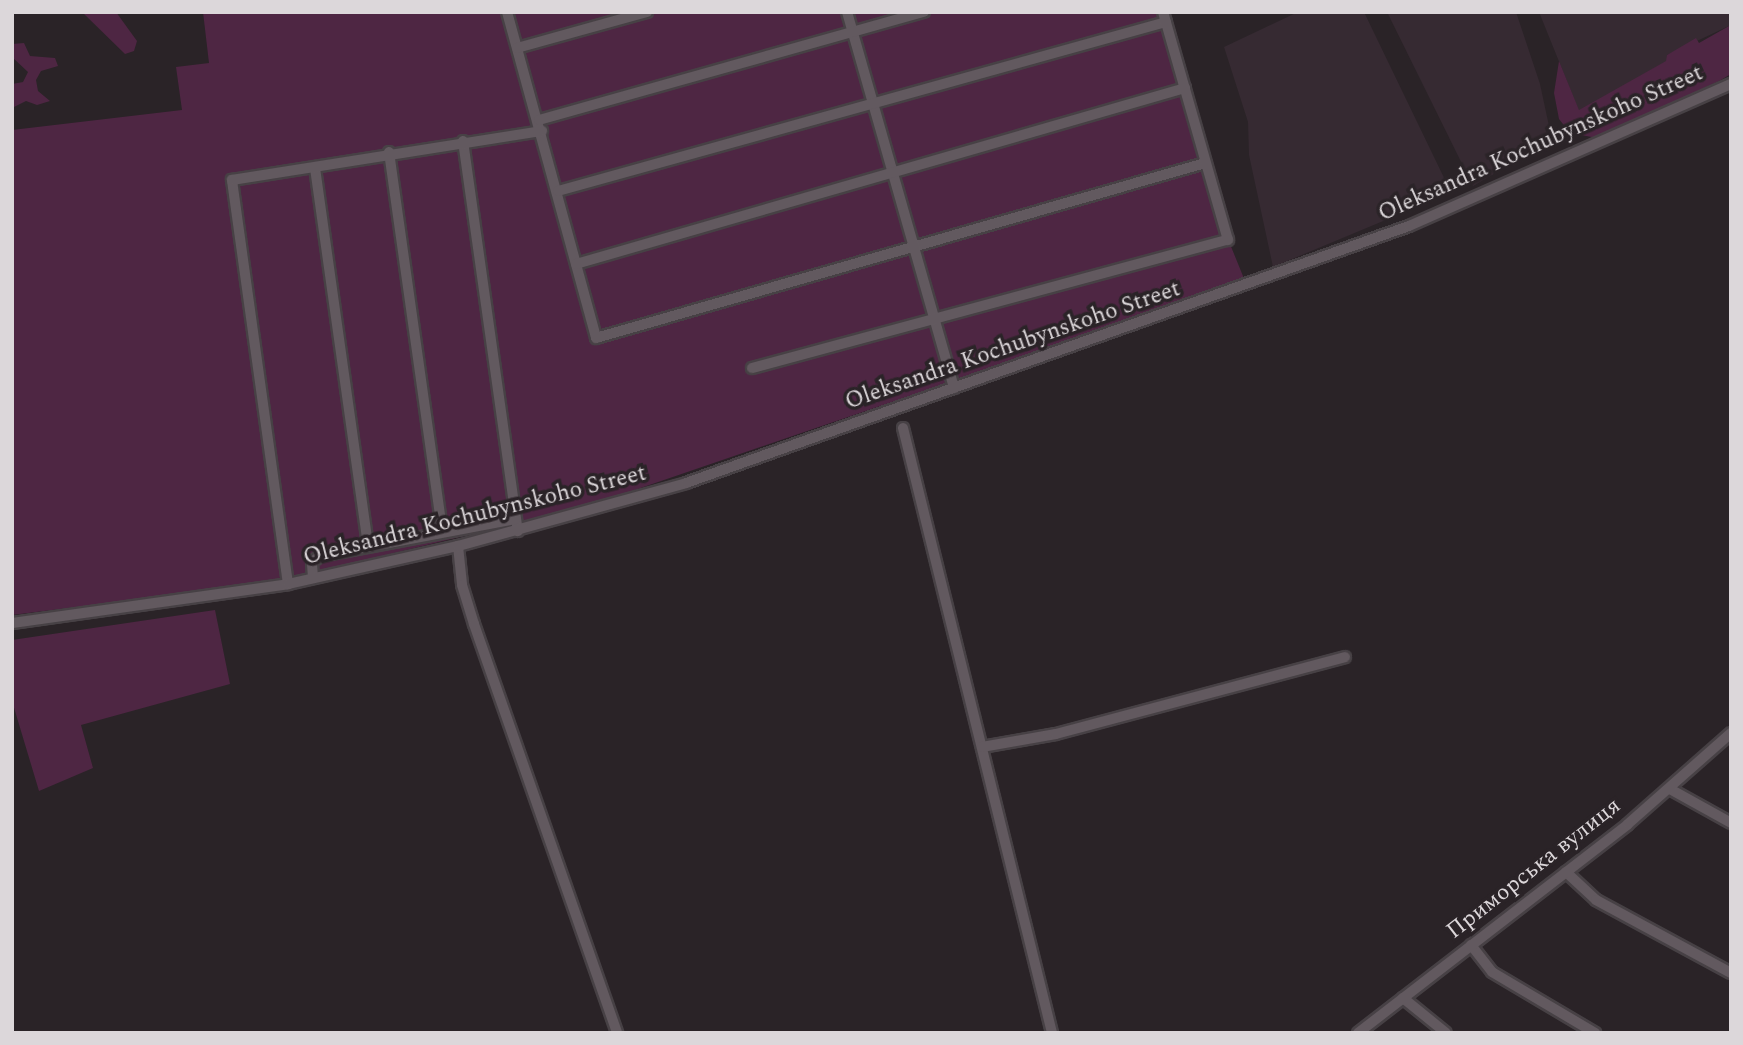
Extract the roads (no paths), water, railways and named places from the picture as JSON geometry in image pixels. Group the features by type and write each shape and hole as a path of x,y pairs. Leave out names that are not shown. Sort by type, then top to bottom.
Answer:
{"street":[{"path":"506,12 558,191 596,338 1205,163"},
{"path":"517,48 647,12"},
{"path":"847,12 890,171 954,388"},
{"path":"288,584 232,180 314,168 540,126 852,31 924,12"},
{"path":"558,191 1165,17 1228,240 752,368"},
{"name":"Oleksandra Kochubynskoho Street","path":"12,622 288,584 458,546 517,525 686,483 1409,226 1731,84"},
{"path":"576,264 815,198 890,171 1014,141 1185,89"},
{"path":"313,578 312,562 320,556 442,530 517,525 463,141"},
{"path":"389,152 442,530"},
{"path":"314,168 368,546"},
{"path":"903,428 1052,1033"},
{"path":"458,546 462,585 474,624 617,1033"},
{"path":"982,747 1068,731 1345,657"},
{"name":"Приморська вулиця","path":"1358,1033 1670,789 1731,733"},
{"path":"1670,789 1731,823"},
{"path":"1566,872 1596,900 1731,973"},
{"path":"1471,945 1492,972 1595,1033"},
{"path":"1403,998 1446,1033"}]}
